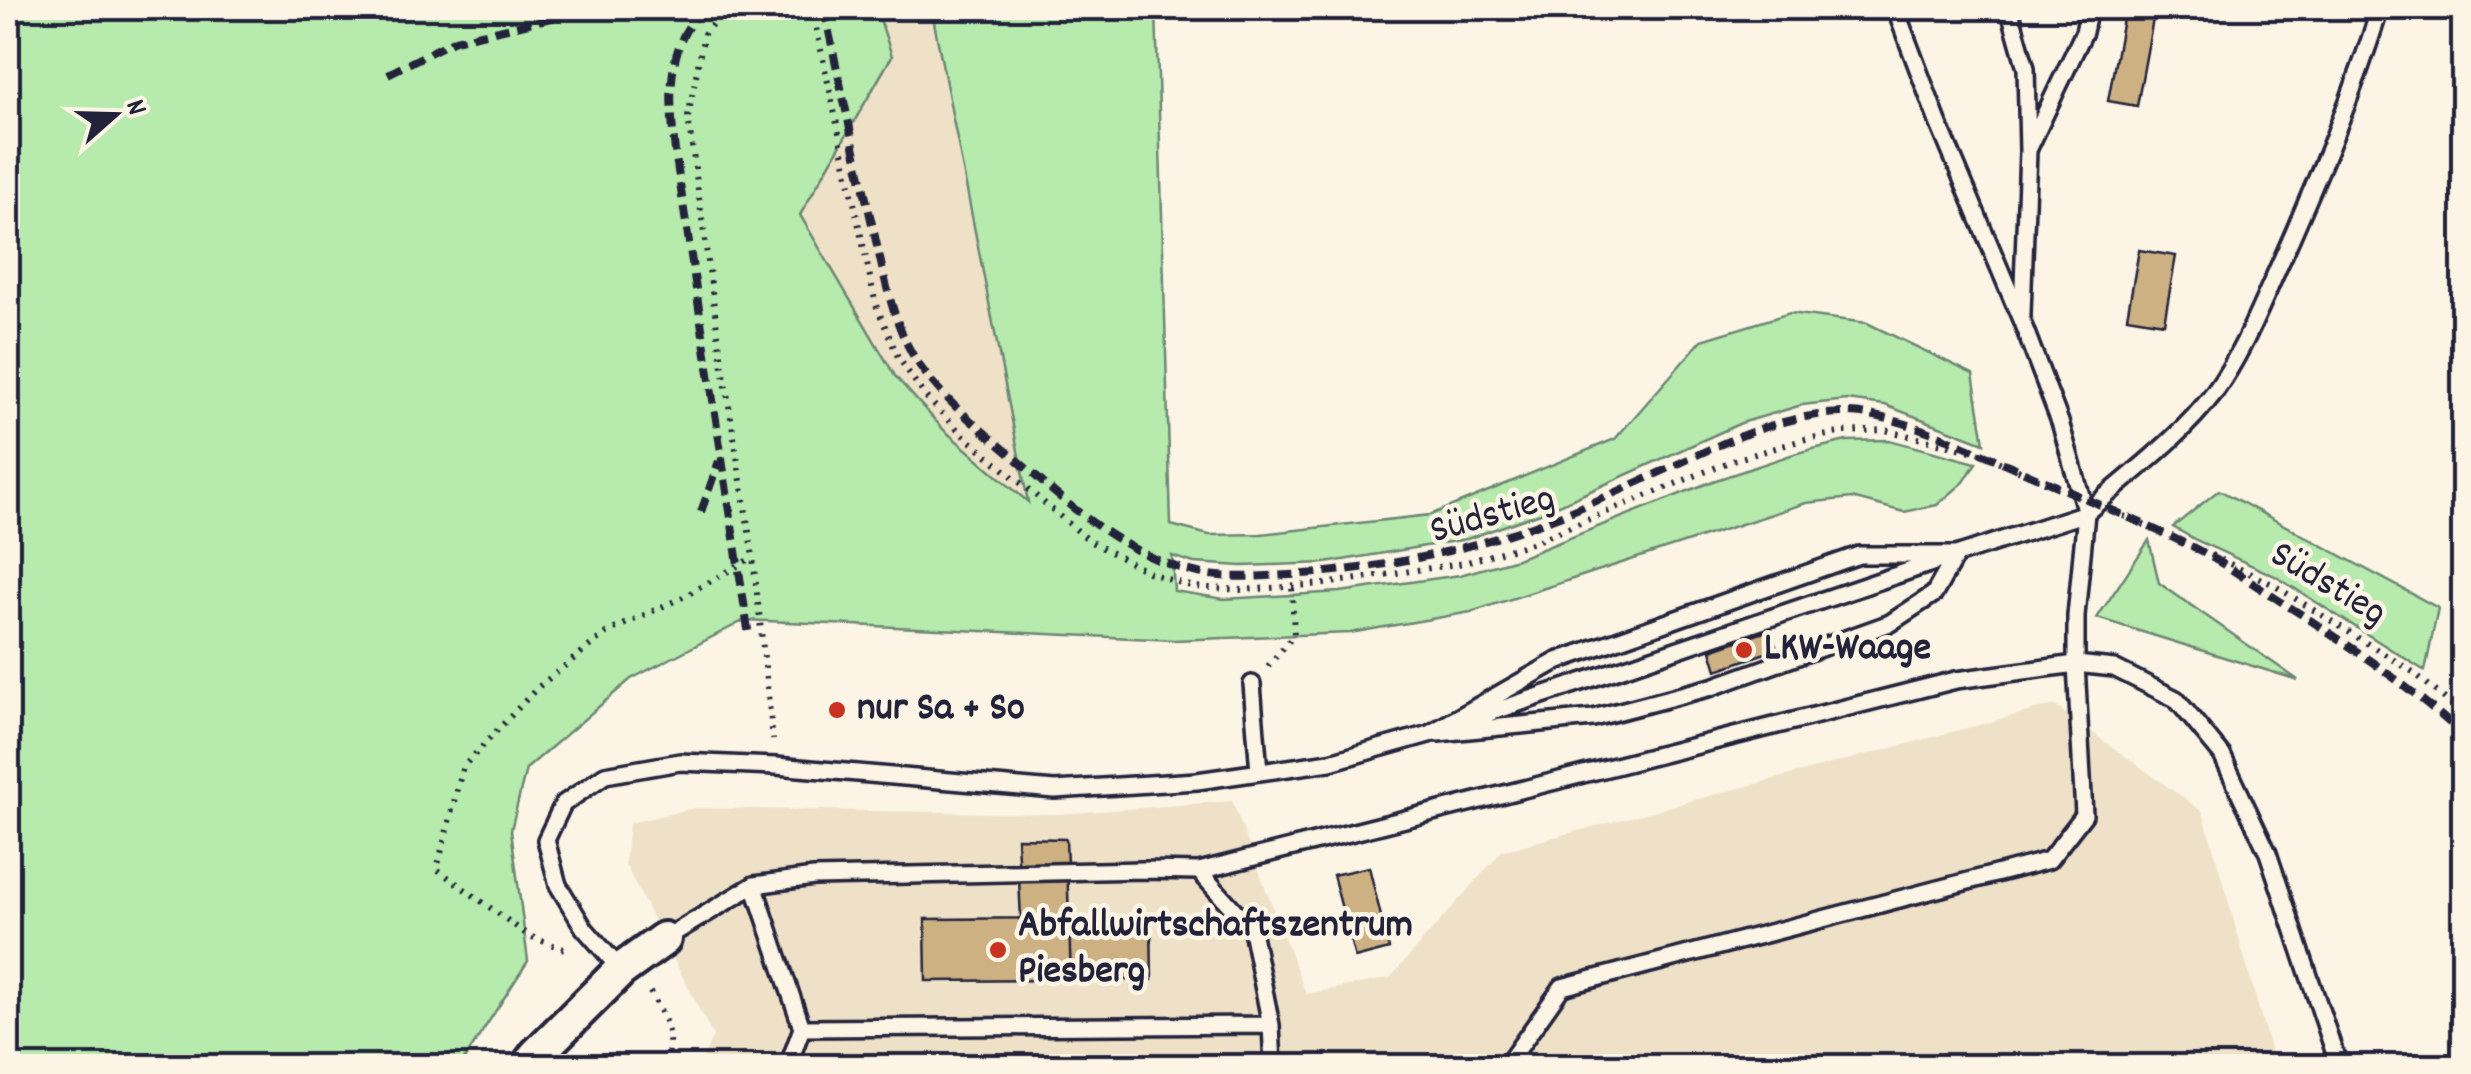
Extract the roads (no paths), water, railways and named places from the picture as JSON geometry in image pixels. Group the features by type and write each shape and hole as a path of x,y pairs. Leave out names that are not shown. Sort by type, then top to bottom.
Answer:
{"street":[{"path":"528,1066 621,970 664,939"}],"lane":[{"path":"1506,1066 1562,987 2049,860 2084,814 2076,616 2086,513 2060,422 1895,8"},
{"path":"2010,8 2026,68 2028,151 2022,322"},
{"path":"2028,151 2084,32 2089,8"},
{"path":"621,970 584,928 558,885 546,840 563,804 605,775 680,762 776,766 1055,790 1197,780 1330,762 1429,734 2086,513 2168,442 2212,395 2240,354 2359,77 2380,8"},
{"path":"1429,734 1557,660 1726,600 1859,555 1956,555"},
{"path":"1429,734 1594,718 1712,687 1890,623 1934,594 1956,555"},
{"path":"664,939 754,884 814,877 1199,872 1956,680 2076,664 2114,668 2176,700 2222,756 2268,853 2340,1066"},
{"path":"1252,684 1258,772"},
{"path":"1199,872 1252,930 1271,1025 1273,1066"},
{"path":"754,884 802,1028 788,1066"},
{"path":"802,1028 1271,1025"}],"railway":[{"path":"388,74 455,40 595,8"},
{"path":"702,8 685,32 677,54 672,81 672,123 749,636"},
{"path":"824,8 887,286 908,346 929,379 957,408 1057,495 1144,554 1194,572 1230,577 1338,571 1409,560 1546,521 1759,429 1800,418 1863,414 1958,443 2198,550 2374,663 2464,736"},
{"path":"701,512 719,461"}],"place":[{"name":"LKW-Waage","path":"1744,650"},
{"name":"nur Sa + So","path":"837,710"},
{"name":"Abfallwirtschaftszentrum Piesberg","path":"998,950"}]}
